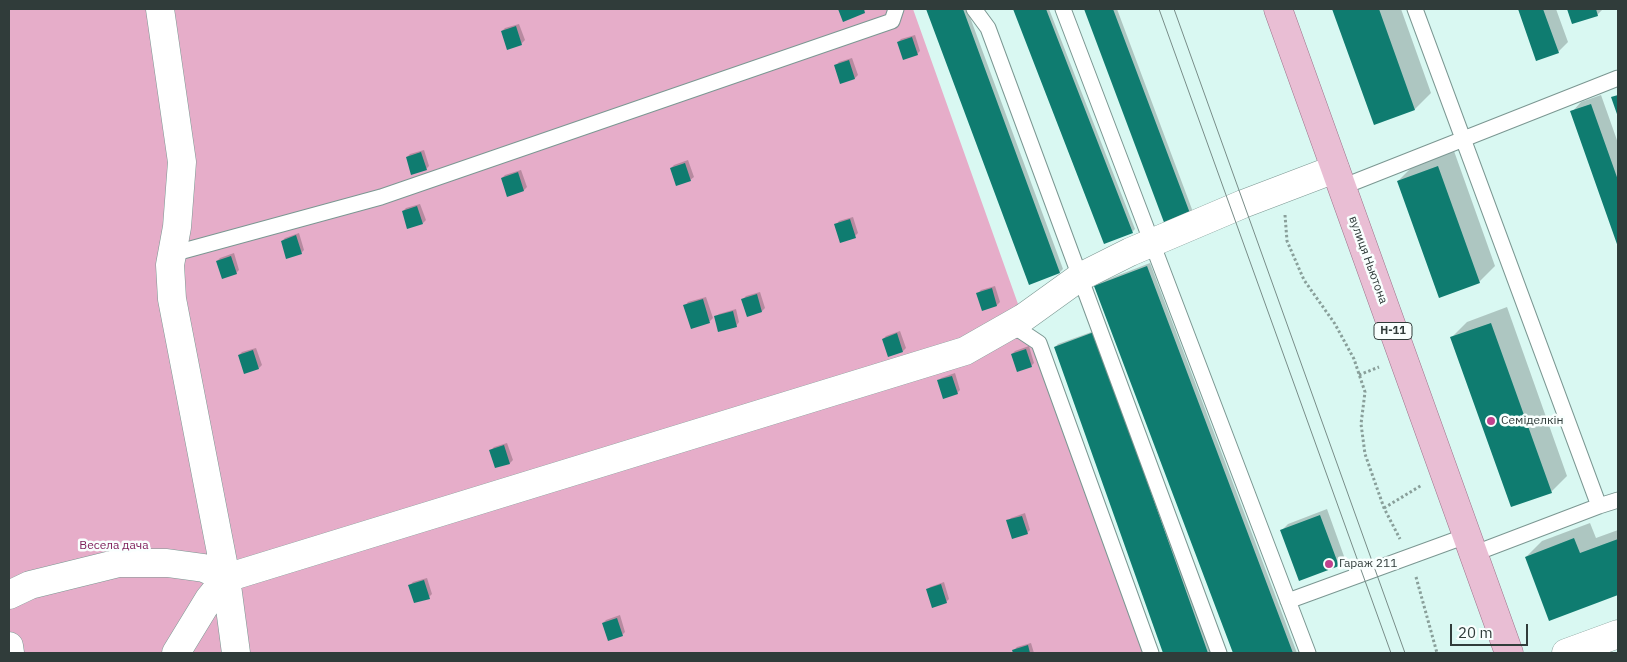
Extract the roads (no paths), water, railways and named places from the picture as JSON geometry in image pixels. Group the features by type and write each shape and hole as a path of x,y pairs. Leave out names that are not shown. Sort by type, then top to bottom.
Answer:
{"main road":[{"name":"вулиця Ньютона","path":"1278,9 1509,653"}],"street":[{"path":"160,9 182,162 177,227 170,265 172,299 226,578 236,653"},
{"path":"176,653 209,599 226,578 965,351 1023,318 1080,277 1152,243 1282,190 1338,178"},
{"path":"9,595 30,584 119,563 167,562 204,568 226,578"},
{"path":"1566,653 1618,634"},
{"path":"9,646 10,653"}],"lane":[{"path":"172,254 381,197 892,21 896,9"},
{"path":"974,9 988,28 1219,653"},
{"path":"1063,9 1308,653"},
{"path":"1415,9 1599,506"},
{"path":"1338,178 1463,139 1618,78"},
{"path":"1008,327 1020,331 1040,343 1147,652"},
{"path":"1288,601 1409,556 1470,545 1618,500"}],"tram line":[{"path":"1159,9 1391,653"},
{"path":"1174,9 1405,653"}],"place":[{"name":"Семіделкін","path":"1491,421"},
{"name":"Гараж 211","path":"1329,564"}],"park label":[{"name":"Весела дача","path":"114,546"}]}
